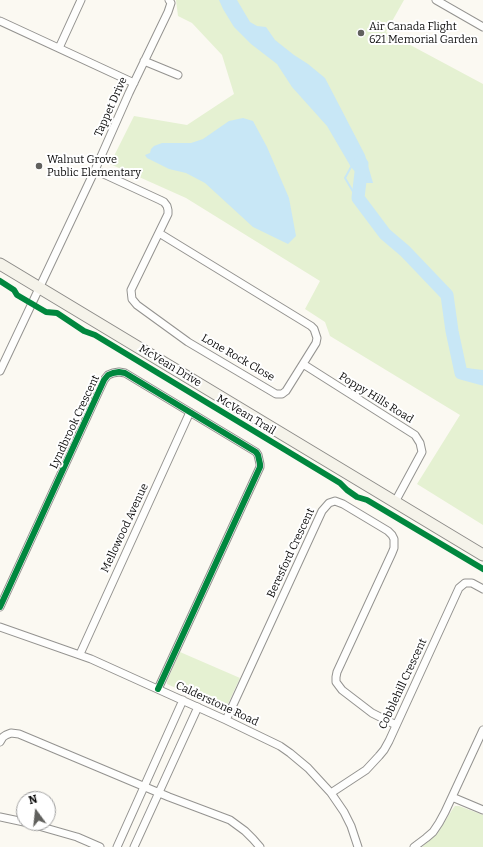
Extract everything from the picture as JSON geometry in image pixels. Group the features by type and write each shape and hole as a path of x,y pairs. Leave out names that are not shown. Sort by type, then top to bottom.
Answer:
{"main road":[{"name":"McVean Drive","path":"0,264 483,555"}],"street":[{"path":"59,48 81,0"},
{"name":"Tappet Drive","path":"0,371 168,12 171,3 170,0"},
{"path":"441,1 483,27"},
{"path":"0,21 134,83"},
{"path":"144,61 178,75"},
{"name":"Lone Rock Close","path":"95,170 164,202 167,206 168,214 131,290 132,299 137,305 188,342 276,394 282,394 286,391 316,343 316,333 311,326 159,233"},
{"name":"Poppy Hills Road","path":"303,364 415,435 420,443 422,452 395,502"},
{"name":"Lyndbrook Crescent","path":"0,607 104,380 108,375 113,373 125,373 256,452 260,461 260,467 158,689"},
{"name":"Mellowood Avenue","path":"80,654 190,412"},
{"name":"Beresford Crescent","path":"226,720 322,511 329,503 335,501 343,504 388,531 394,539 394,548 392,553 337,672 336,682 342,690 372,713 396,725"},
{"name":"Cobblehill Crescent","path":"331,793 366,770 384,750 459,588 465,583 469,583 483,589"},
{"name":"Calderstone Road","path":"0,627 80,654 270,740 290,753 317,777 331,793 344,812 351,826 358,847"},
{"path":"117,847 183,700"},
{"path":"134,847 198,707"},
{"path":"414,847 426,838 439,823 483,730"},
{"path":"0,742 6,735 11,733 19,734 159,793 230,820 246,831 260,847"},
{"path":"452,797 483,810"},
{"path":"0,818 16,821"},
{"path":"56,831 71,835 100,847"}],"green space":[{"path":"176,0 404,0 386,32 483,84 483,525 417,484 460,415 330,336 325,322 305,309 320,281 186,198 110,164 134,116 187,125 234,94 222,55 192,23 178,16"},
{"path":"180,652 240,678 224,710 167,684"},
{"path":"455,806 459,806 483,815 483,847 422,847 437,834"}],"water":[{"path":"219,0 237,0 250,22 257,26 266,27 275,40 325,78 365,155 373,183 365,183 351,167 327,126 292,87 277,64 251,44 234,27"},
{"path":"243,118 253,121 267,147 289,198 296,236 288,244 253,227 205,183 186,173 169,169 147,158 145,155 150,153 154,146 162,143 191,143 203,139 229,121"}],"waterway":[{"path":"360,162 362,164 358,198 385,234 405,251 447,295 452,331 461,373 483,379"},
{"path":"351,167 345,178 377,232 404,248 429,269 442,288 451,315 452,344 458,361 466,369 483,371"}],"cycle path":[{"name":"McVean Trail","path":"0,281 14,290 17,295 46,312 57,313 84,331 95,335 340,483 357,497 367,500 483,569"},
{"path":"0,607 104,380 108,375 113,373 125,373 256,452 260,464 260,467 158,689"}],"place":[{"name":"Air Canada Flight 621 Memorial Garden","path":"361,33"},
{"name":"Walnut Grove Public Elementary","path":"39,166"}]}
